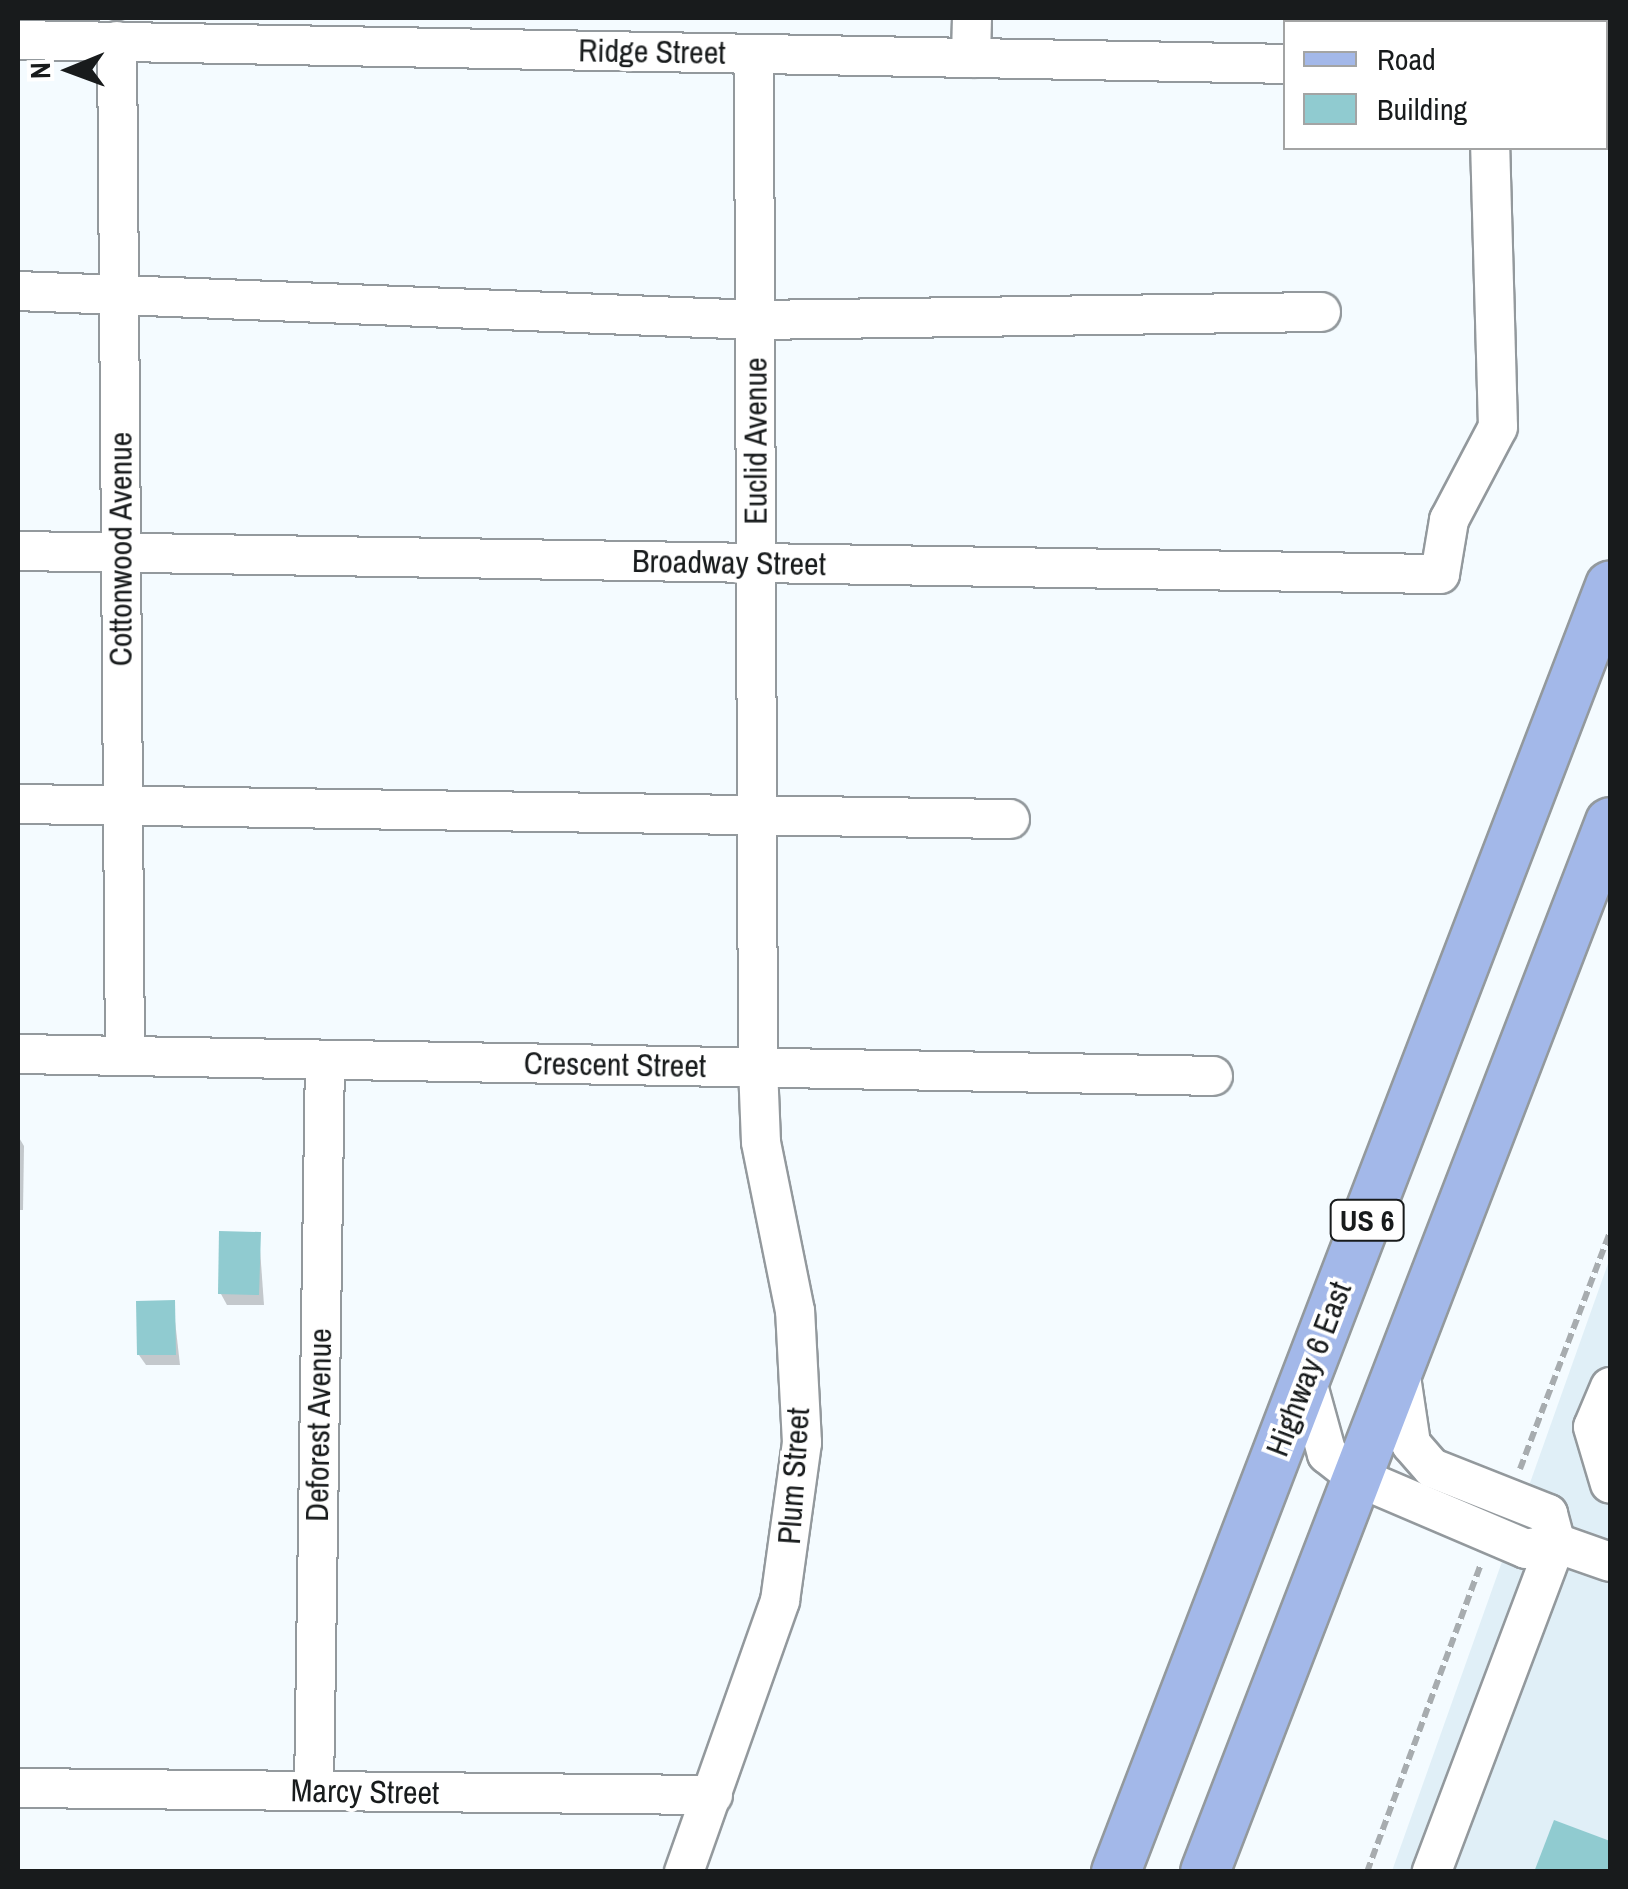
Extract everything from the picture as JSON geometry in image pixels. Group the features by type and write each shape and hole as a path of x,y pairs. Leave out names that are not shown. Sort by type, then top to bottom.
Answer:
{"main road":[{"name":"Highway 6 East","path":"1116,1872 1610,586"},
{"name":"US 6","path":"1205,1872 1610,822"}],"street":[{"path":"970,58 972,18"},
{"name":"Ridge Street","path":"22,32 117,42 490,33 754,54 1283,64"},
{"name":"Cottonwood Avenue","path":"117,42 125,1056"},
{"name":"Euclid Avenue","path":"754,54 758,1068"},
{"name":"Broadway Street","path":"18,551 1440,574 1449,520 1498,426 1490,150"},
{"path":"18,291 119,291 755,320 1321,312"},
{"path":"18,804 1010,819"},
{"name":"Crescent Street","path":"18,1054 1213,1076"},
{"name":"Deforest Avenue","path":"314,1791 325,1060"},
{"name":"Plum Street","path":"684,1872 780,1601 802,1443 795,1311 760,1142 758,1068"},
{"path":"1400,1362 1411,1444 1432,1468 1548,1514 1556,1543 1432,1872"},
{"path":"1306,1378 1327,1454 1356,1476 1526,1548 1556,1543 1610,1562"},
{"path":"1610,1387 1593,1428 1610,1484"},
{"name":"Marcy Street","path":"18,1788 713,1795"}],"shaded area":[{"path":"1610,1258 1610,1871 1392,1871"}],"building":[{"path":"219,1231 261,1232 259,1295 218,1294"},
{"path":"175,1300 176,1355 137,1355 136,1301"},
{"path":"1554,1820 1610,1841 1610,1872 1534,1872"}]}
